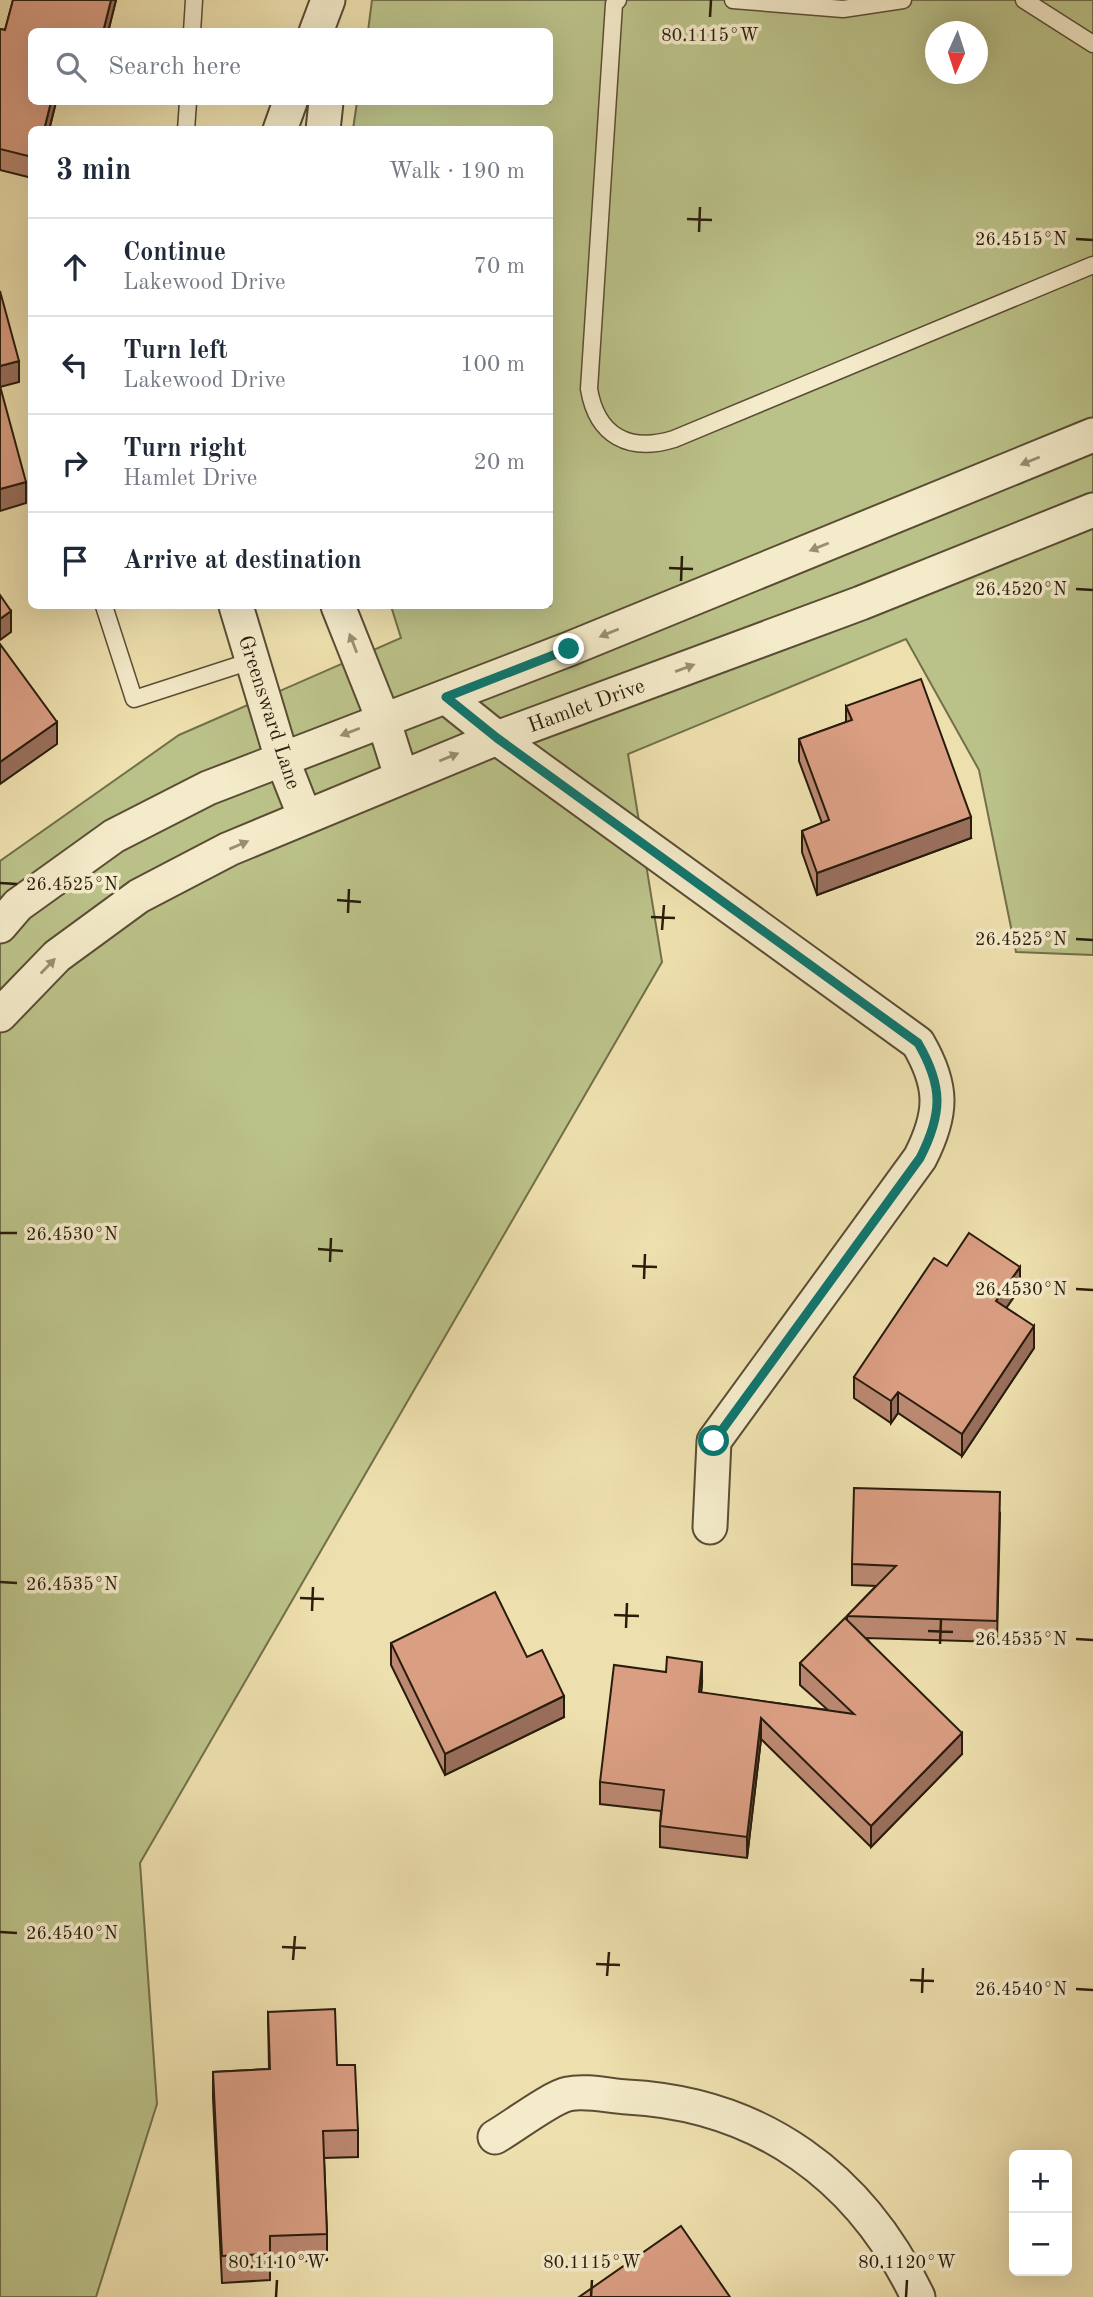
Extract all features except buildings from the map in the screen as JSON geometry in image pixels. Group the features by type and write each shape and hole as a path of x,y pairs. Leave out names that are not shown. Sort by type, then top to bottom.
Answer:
{"street":[{"path":"318,28 328,0"},
{"path":"333,28 336,0"},
{"path":"281,126 289,105"},
{"path":"323,126 326,105"},
{"path":"0,926 18,905 114,836 208,788 446,697 1093,435"},
{"name":"Hamlet Drive","path":"0,1015 57,956 139,896 229,849 497,738 861,603 1093,510"},
{"name":"Greensward Lane","path":"237,609 282,759 305,817"},
{"path":"339,609 383,719 401,776"},
{"path":"446,697 497,738 918,1043 933,1069 938,1100 934,1130 920,1158 714,1441 710,1527"},
{"path":"495,2137 568,2094 650,2098 719,2113 783,2142 840,2184 886,2238 918,2297"}],"lane":[{"path":"192,28 194,0"},
{"path":"618,0 614,4 589,389 592,408 602,424 617,437 635,444 655,445 674,439 1093,265"},
{"path":"733,0 844,9 902,0"},
{"path":"1024,0 1093,44"},
{"path":"186,126 188,105"},
{"path":"105,609 134,699 251,661"}],"green space":[{"path":"372,0 1093,0 1093,955 1016,952 979,770 906,639 628,754 662,962 140,1863 157,2104 96,2297 0,2297 0,861 179,735 401,638 392,609 553,609 553,126 353,126 357,105 553,105 553,28 368,28"}],"route":[{"path":"569,649 446,697 497,738 918,1043 933,1069 938,1100 934,1130 920,1158 714,1441"}]}
